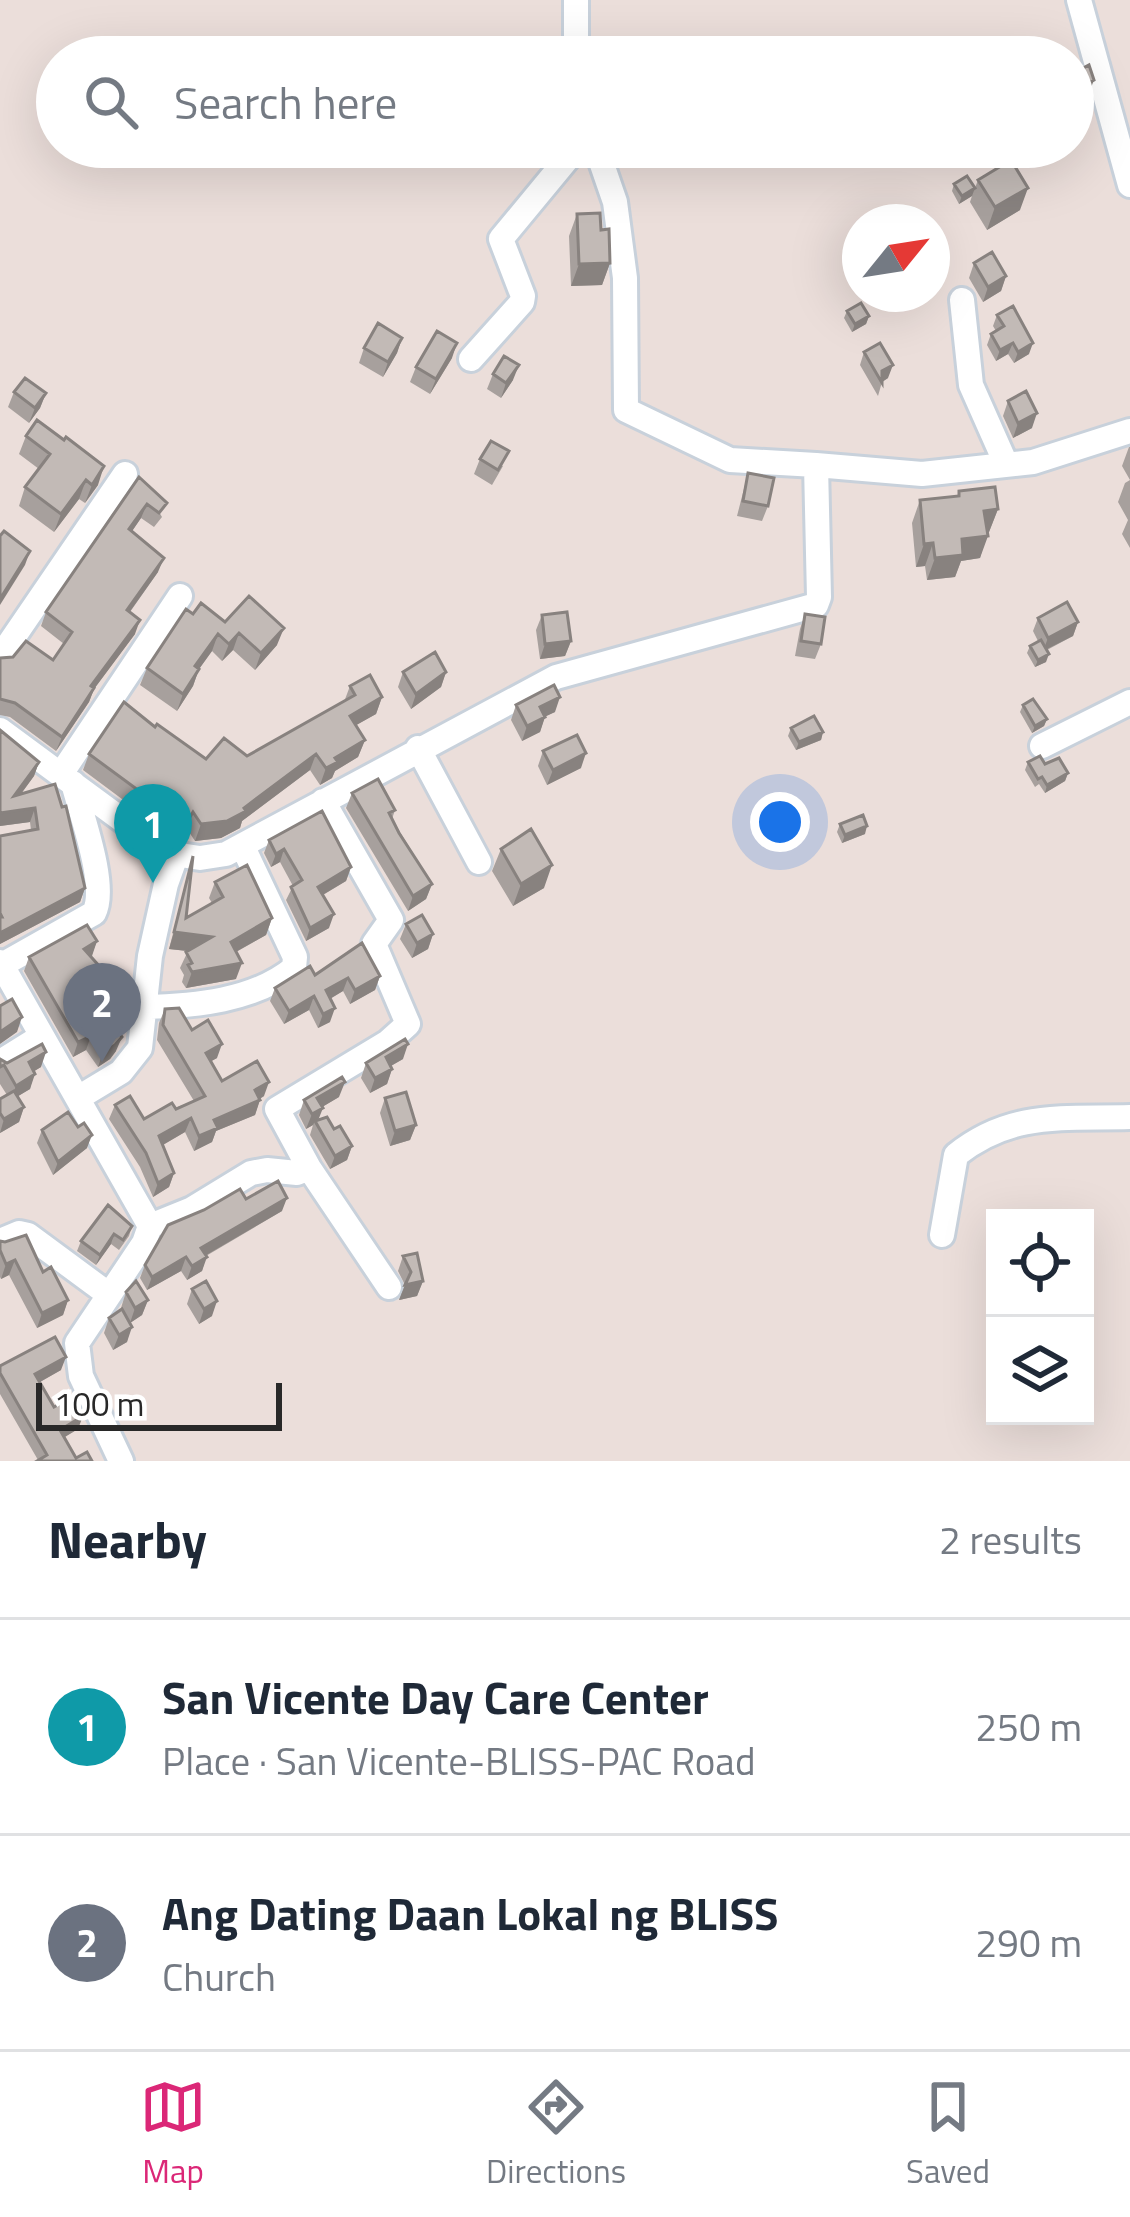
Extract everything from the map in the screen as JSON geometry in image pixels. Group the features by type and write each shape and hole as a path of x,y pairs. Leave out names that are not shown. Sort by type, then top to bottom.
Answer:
{"street":[{"path":"576,0 576,36"},
{"path":"1079,0 1089,36"},
{"path":"1094,54 1130,185"},
{"path":"471,359 523,296 501,239 560,168"},
{"path":"603,168 615,202 625,278 626,410 730,460 922,474 1033,462 1130,431"},
{"path":"962,301 971,385 1006,464"},
{"path":"0,730 158,848 176,856 209,857 243,847 556,677 816,605 816,465"},
{"path":"0,657 125,474"},
{"path":"150,1226 1,964 94,913 98,906 98,886 68,778 180,596"},
{"path":"1042,746 1130,702"},
{"path":"418,748 479,862"},
{"path":"323,801 391,920 374,944 408,1024 388,1042 278,1109 309,1168 389,1287"},
{"path":"144,1007 218,1001 284,977 294,968 295,957 243,847"},
{"path":"78,1098 122,1072 144,1036 158,914 176,856"},
{"path":"0,1062 42,1036"},
{"path":"942,1234 956,1155 983,1133 1030,1120 1130,1117"},
{"path":"121,1461 81,1376 77,1343 144,1243 150,1226 192,1209 259,1170 297,1173 309,1168"},
{"path":"0,1241 19,1233 28,1235 108,1294"}],"building":[{"path":"998,168 1016,168 1028,188 995,207 978,180"},
{"path":"967,176 975,188 962,196 954,184"},
{"path":"600,213 601,230 609,229 610,263 579,264 577,214"},
{"path":"992,252 1006,276 988,287 974,263"},
{"path":"1013,306 1033,343 1018,352 1013,343 1000,350 991,334 1004,326 997,315"},
{"path":"848,312 867,312 869,316 855,324"},
{"path":"378,323 402,338 388,362 364,348"},
{"path":"437,331 457,343 436,379 416,367"},
{"path":"880,343 893,365 882,371 882,383 864,352"},
{"path":"504,356 519,365 506,383 493,374"},
{"path":"25,378 46,393 35,408 14,392"},
{"path":"1026,391 1037,413 1018,423 1008,401"},
{"path":"37,420 104,466 92,485 86,480 61,514 25,487 50,454 26,436"},
{"path":"491,441 509,451 498,470 480,459"},
{"path":"748,473 774,478 768,506 743,501"},
{"path":"139,477 167,503 159,513 147,504 129,529 164,558 127,610 140,620 91,686 62,737 15,703 0,699 0,658 13,657 26,641 53,660 72,632 46,612"},
{"path":"995,487 998,509 984,511 988,536 962,539 963,555 935,558 933,543 924,544 920,500"},
{"path":"4,531 30,551 0,599 0,536"},
{"path":"249,596 284,628 261,653 239,633 229,644 218,634 195,666 199,669 183,694 147,668 186,609 193,614 201,603 225,622"},
{"path":"1067,602 1078,622 1048,638 1038,618"},
{"path":"567,612 571,641 545,644 542,615"},
{"path":"805,614 825,617 821,644 801,641"},
{"path":"1041,640 1049,654 1038,660 1030,646"},
{"path":"435,652 446,672 416,694 403,672"},
{"path":"370,675 382,697 350,716 365,740 326,768 316,754 227,821 201,824 193,812 187,822 180,821 89,754 124,702 206,759 224,738 247,756 355,695 350,686"},
{"path":"554,685 560,697 540,707 545,717 527,726 516,705"},
{"path":"1033,699 1047,719 1035,726 1023,705"},
{"path":"814,716 823,732 799,742 791,728"},
{"path":"0,730 39,762 14,796 55,784 62,807 66,806 85,888 0,933 0,836 38,829 35,808 0,813"},
{"path":"577,735 586,753 553,770 543,751"},
{"path":"1040,756 1045,764 1059,758 1068,773 1047,785 1028,762"},
{"path":"378,779 395,810 389,813 399,833 432,884 413,896 352,793"},
{"path":"322,811 351,867 318,887 334,914 310,928 291,887 302,880 284,849 276,854 269,840"},
{"path":"863,815 867,826 845,835 840,824"},
{"path":"531,829 552,865 521,884 501,849"},
{"path":"193,856 186,918 223,897 215,882 247,865 272,918 231,942 242,963 192,972 188,965 192,963 186,952 212,937 174,932"},
{"path":"422,915 433,934 417,943 406,924"},
{"path":"87,925 97,941 84,949 101,968 96,973 114,1003 134,988 132,1003 112,1023 122,1037 103,1052 91,1036 78,1042 29,957"},
{"path":"362,943 380,976 355,990 348,978 326,990 335,1008 323,1014 314,996 289,1011 275,988 310,966 315,975"},
{"path":"12,999 22,1017 0,1032 0,1006"},
{"path":"179,1008 192,1030 208,1020 222,1044 206,1053 222,1081 257,1061 269,1082 255,1090 260,1100 214,1120 218,1128 199,1136 191,1118 159,1136 174,1173 158,1183 146,1153 115,1105 130,1096 144,1119 172,1103 176,1109 205,1096 163,1025 165,1009"},
{"path":"405,1039 408,1044 386,1057 392,1069 375,1078 366,1063"},
{"path":"42,1044 46,1052 29,1062 35,1074 16,1086 4,1065 0,1067 0,1059 7,1063"},
{"path":"342,1077 345,1082 317,1098 323,1108 312,1114 304,1100"},
{"path":"14,1091 24,1107 4,1119 0,1099"},
{"path":"406,1092 416,1125 395,1131 385,1098"},
{"path":"68,1112 78,1127 84,1123 92,1135 58,1162 42,1130"},
{"path":"327,1117 334,1129 340,1126 352,1146 335,1156 315,1121"},
{"path":"278,1181 287,1198 201,1248 207,1257 192,1266 186,1257 152,1277 145,1265 168,1225 240,1189 246,1199"},
{"path":"108,1205 132,1226 123,1240 114,1234 100,1255 81,1241"},
{"path":"26,1235 43,1272 51,1267 68,1300 42,1313 15,1260 6,1264 0,1250 0,1241"},
{"path":"417,1253 423,1281 405,1285 411,1272 403,1256"},
{"path":"136,1281 148,1300 135,1308 126,1292"},
{"path":"206,1281 217,1301 204,1309 192,1289"},
{"path":"122,1309 132,1327 119,1335 109,1318"},
{"path":"55,1337 66,1357 35,1374 54,1407 72,1397 83,1416 60,1430 76,1458 87,1452 92,1461 37,1461 47,1455 0,1373 0,1366"}],"place":[{"name":"San Vicente Day Care Center","path":"153,883"},
{"name":"Ang Dating Daan Lokal ng BLISS","path":"102,1062"}]}
